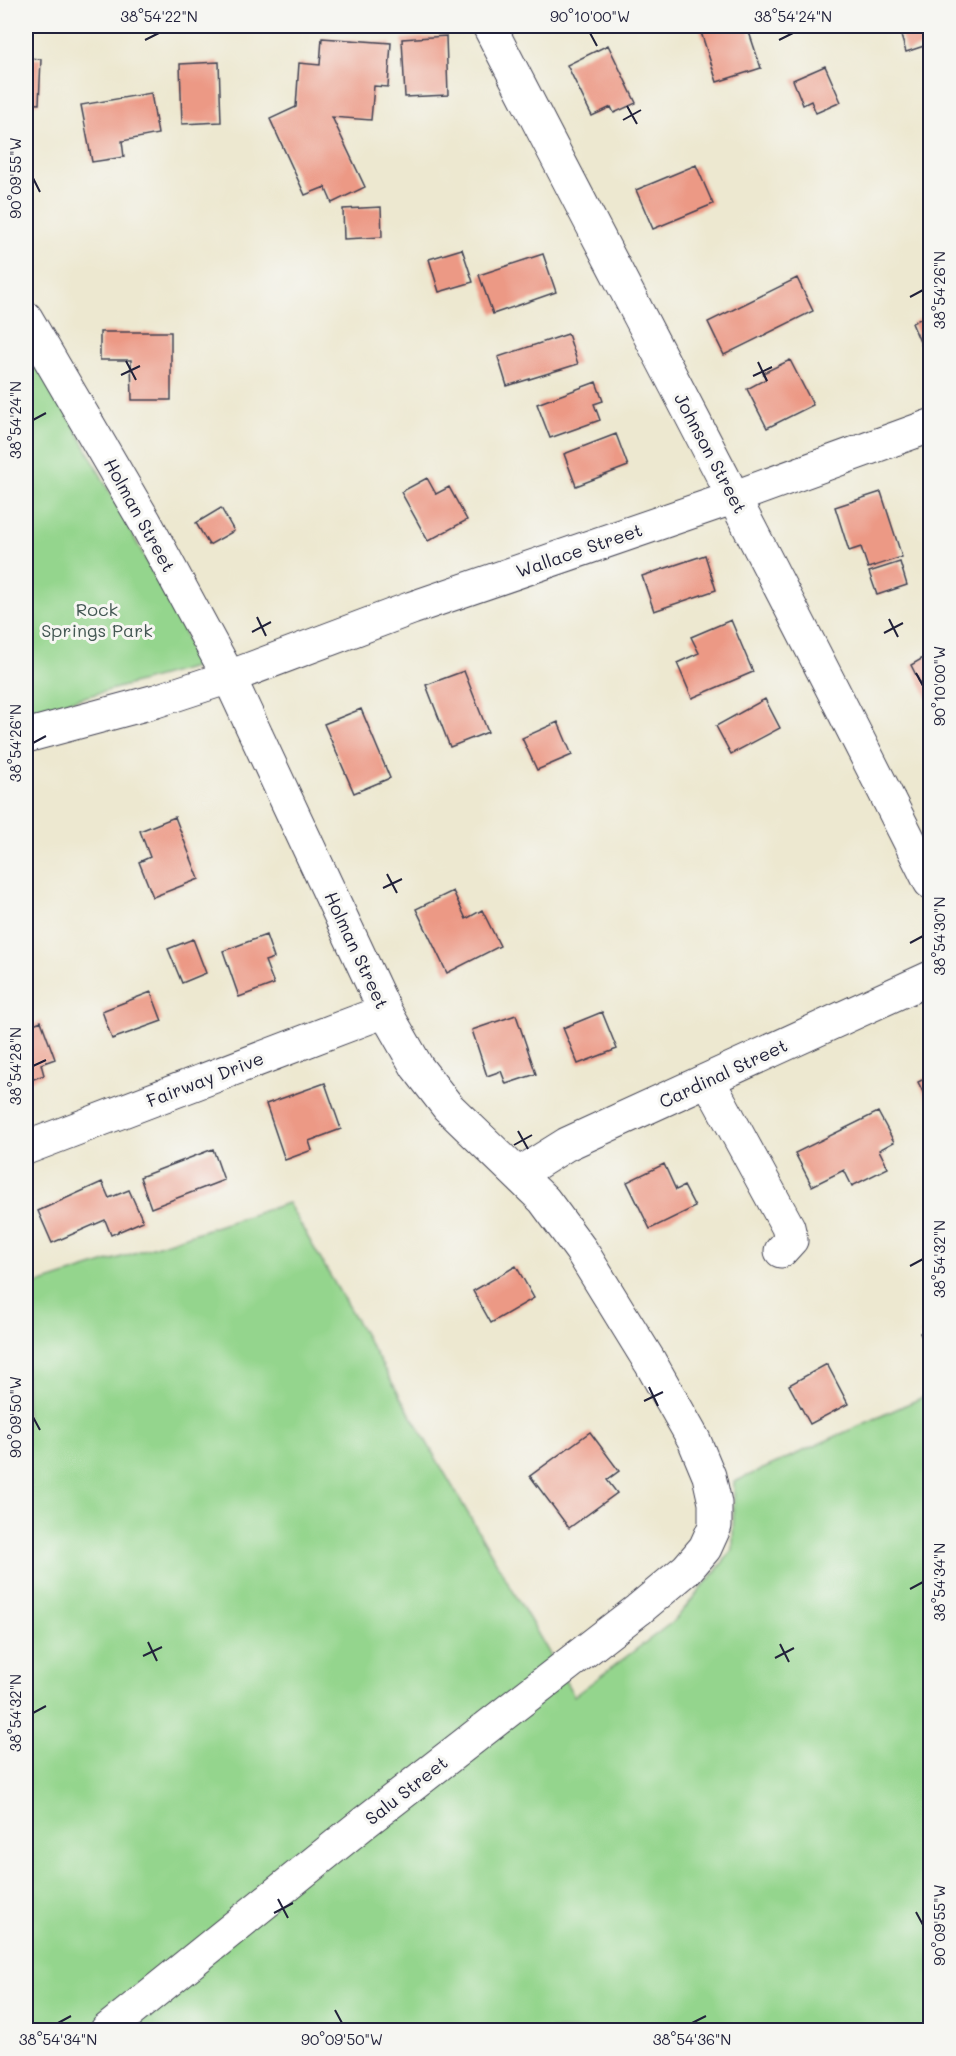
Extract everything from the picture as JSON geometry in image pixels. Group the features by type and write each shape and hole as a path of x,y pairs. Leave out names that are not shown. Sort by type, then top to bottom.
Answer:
{"street":[{"name":"Johnson Street","path":"489,26 735,497 930,882"},
{"name":"Holman Street","path":"26,318 145,522 229,676 386,1011 417,1067 448,1107 544,1200 581,1250 650,1362 694,1440 709,1476 716,1503 715,1526 705,1548"},
{"name":"Wallace Street","path":"26,736 156,701 229,676 412,608 735,497 930,426"},
{"name":"Cardinal Street","path":"519,1174 567,1144 930,978"},
{"name":"Fairway Drive","path":"26,1148 386,1011"},
{"path":"708,1080 788,1227 791,1240 781,1251"},
{"name":"Salu Street","path":"107,2031 365,1822 638,1610 687,1569 705,1548"}],"green space":[{"name":"Rock Springs Park","path":"26,348 71,420 180,623 198,666 26,713"},
{"path":"288,1203 574,1696 675,1620 733,1550 734,1482 930,1394 930,2030 26,2030 26,1288"}],"building":[{"path":"699,26 747,26 761,68 717,82"},
{"path":"898,26 930,26 930,44 906,52"},
{"path":"446,36 448,95 405,97 402,39"},
{"path":"322,38 391,43 388,87 374,86 371,120 332,117 365,187 332,203 325,187 305,195 270,119 296,107 299,63 320,65"},
{"path":"608,45 636,103 614,113 611,107 592,116 567,65"},
{"path":"26,58 41,59 39,104 26,103"},
{"path":"219,62 221,122 182,124 180,64"},
{"path":"825,66 841,102 816,113 811,101 803,105 793,80"},
{"path":"151,93 158,134 122,141 124,157 92,162 81,105"},
{"path":"696,165 713,204 653,229 636,190"},
{"path":"381,207 382,237 344,239 343,209"},
{"path":"462,249 473,282 439,292 429,259"},
{"path":"543,254 556,292 493,314 479,275"},
{"path":"797,278 813,311 724,355 708,322"},
{"path":"930,314 930,365 912,323"},
{"path":"100,332 171,332 171,400 132,400 131,360 100,360"},
{"path":"568,334 578,364 507,386 498,357"},
{"path":"790,360 813,405 767,428 747,389 766,379 763,373"},
{"path":"596,382 603,401 594,404 600,420 550,438 537,404"},
{"path":"616,434 628,466 576,486 564,454"},
{"path":"427,478 436,494 449,487 467,520 428,541 401,492"},
{"path":"881,492 902,557 868,568 861,547 849,551 835,507"},
{"path":"221,508 234,531 209,545 196,523"},
{"path":"705,555 716,590 654,611 642,576"},
{"path":"900,562 907,585 877,595 869,572"},
{"path":"731,620 753,672 692,698 677,663 699,653 691,637"},
{"path":"930,654 930,703 911,665"},
{"path":"464,671 488,732 450,747 426,685"},
{"path":"765,699 780,728 731,754 716,726"},
{"path":"361,709 390,778 354,793 324,724"},
{"path":"558,722 572,755 537,770 522,738"},
{"path":"175,817 199,879 153,897 139,862 150,857 140,831"},
{"path":"453,891 466,919 482,910 500,946 447,973 416,909"},
{"path":"266,935 274,958 265,961 274,984 239,997 223,951"},
{"path":"193,939 206,973 182,983 168,949"},
{"path":"151,992 162,1021 112,1039 102,1011"},
{"path":"602,1012 617,1049 578,1064 563,1028"},
{"path":"516,1015 536,1074 506,1084 501,1071 487,1076 472,1030"},
{"path":"41,1021 55,1059 41,1064 44,1075 26,1082 26,1027"},
{"path":"930,1076 930,1106 918,1082"},
{"path":"325,1083 341,1129 309,1141 312,1150 285,1160 266,1104"},
{"path":"878,1112 894,1142 879,1150 888,1168 852,1186 844,1170 812,1186 795,1153"},
{"path":"213,1149 224,1180 151,1208 140,1177"},
{"path":"664,1164 676,1190 684,1186 695,1207 650,1229 627,1182"},
{"path":"102,1182 109,1198 129,1190 143,1221 111,1235 105,1220 52,1243 38,1211"},
{"path":"516,1266 534,1298 491,1323 473,1291"},
{"path":"930,1327 930,1353 920,1333"},
{"path":"827,1364 848,1404 810,1424 789,1385"},
{"path":"590,1432 619,1471 607,1480 617,1493 569,1528 530,1476"}]}
